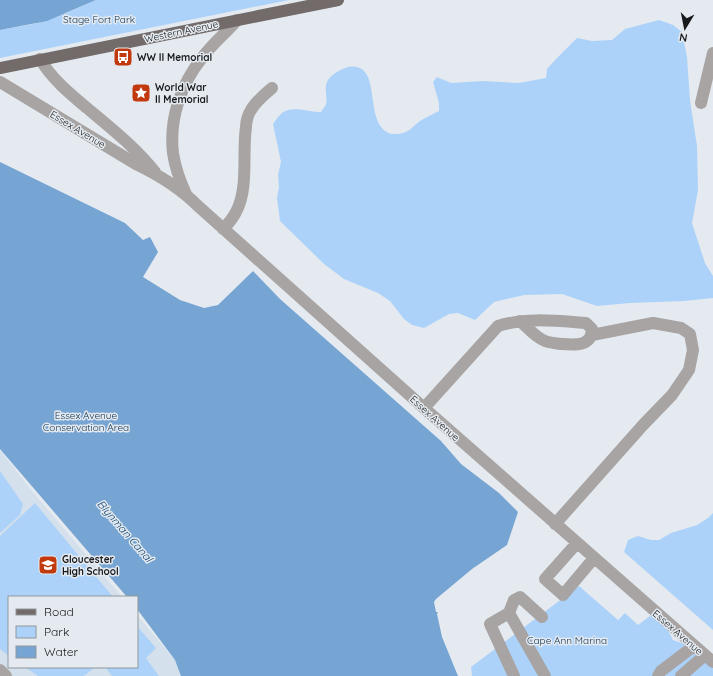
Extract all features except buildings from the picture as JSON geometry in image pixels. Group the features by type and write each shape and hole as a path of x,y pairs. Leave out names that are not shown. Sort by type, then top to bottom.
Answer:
{"main road":[{"name":"Western Avenue","path":"0,68 337,0"}],"street":[{"path":"186,194 180,181 173,152 173,128 177,106 185,84 194,69 212,46 237,20"},
{"path":"701,103 713,53"},
{"name":"Essex Avenue","path":"40,60 48,73 71,95 144,157 157,174"},
{"name":"Essex Avenue","path":"0,82 136,164 157,174 186,194 424,408 709,659"},
{"path":"224,229 237,211 241,197 244,182 244,139 246,122 250,110 272,88"},
{"path":"424,408 498,326 512,321 520,321 565,321 586,323 592,329 592,335 588,342 578,345 546,342 520,321"},
{"path":"556,524 643,425 672,395 690,370 694,350 690,334 681,328 652,323 592,335"},
{"path":"577,543 544,579 563,595 594,558"},
{"path":"514,676 490,624 509,613 514,600 520,597 542,617"},
{"path":"509,613 546,676"},
{"path":"658,676 661,671 694,646"},
{"path":"681,676 709,659"},
{"path":"0,670 6,676"}],"shaded area":[{"name":"Gloucester High School","path":"0,450 32,491 121,596 8,596 8,668 138,668 138,616 178,664 183,676 0,676"}],"green space":[{"name":"Stage Fort Park","path":"96,0 289,0 0,58 0,30 34,24 67,13"},
{"path":"659,20 673,25 682,32 687,57 690,100 697,146 698,190 692,223 705,263 713,276 713,298 597,306 562,294 524,295 494,302 475,320 458,313 449,314 424,328 412,325 404,319 390,301 378,293 344,279 324,264 280,221 277,198 279,187 278,175 281,162 273,124 282,113 291,109 321,112 326,104 326,89 328,80 340,70 348,67 359,68 366,74 370,83 377,118 382,128 391,134 397,134 407,131 420,121 439,111 439,103 433,82 437,77 451,83 483,81 519,83 546,78 547,69 577,38 592,41 612,40 625,29"},
{"path":"0,471 23,504 20,515 0,533"},
{"path":"35,503 112,596 8,596 8,655 0,649 0,536"},
{"path":"713,513 713,630 624,552 628,540 638,536 651,540 659,540 671,533 697,525"},
{"name":"Cape Ann Marina","path":"579,586 618,620 625,613 638,625 654,613 664,622 673,640 699,649 713,662 713,676 472,676 471,667"},
{"path":"138,627 156,648 146,658 159,676 112,676 106,668 138,668"},
{"path":"26,668 94,668 84,676 38,676"}],"water":[{"path":"0,0 96,0 47,21 0,30"},
{"name":"Blynman Canal","path":"0,162 125,223 143,240 150,237 158,252 143,277 180,300 204,308 218,305 253,271 280,299 441,441 461,464 499,493 518,512 507,545 472,569 434,602 436,612 438,612 437,614 442,637 458,676 181,676 175,660 138,610 138,596 126,596 0,449"}],"place":[{"name":"WW II Memorial","path":"123,57"},
{"name":"World War II Memorial","path":"141,93"},
{"name":"Gloucester High School","path":"48,565"}],"park label":[{"name":"Essex Avenue Conservation Area","path":"86,420"}]}
